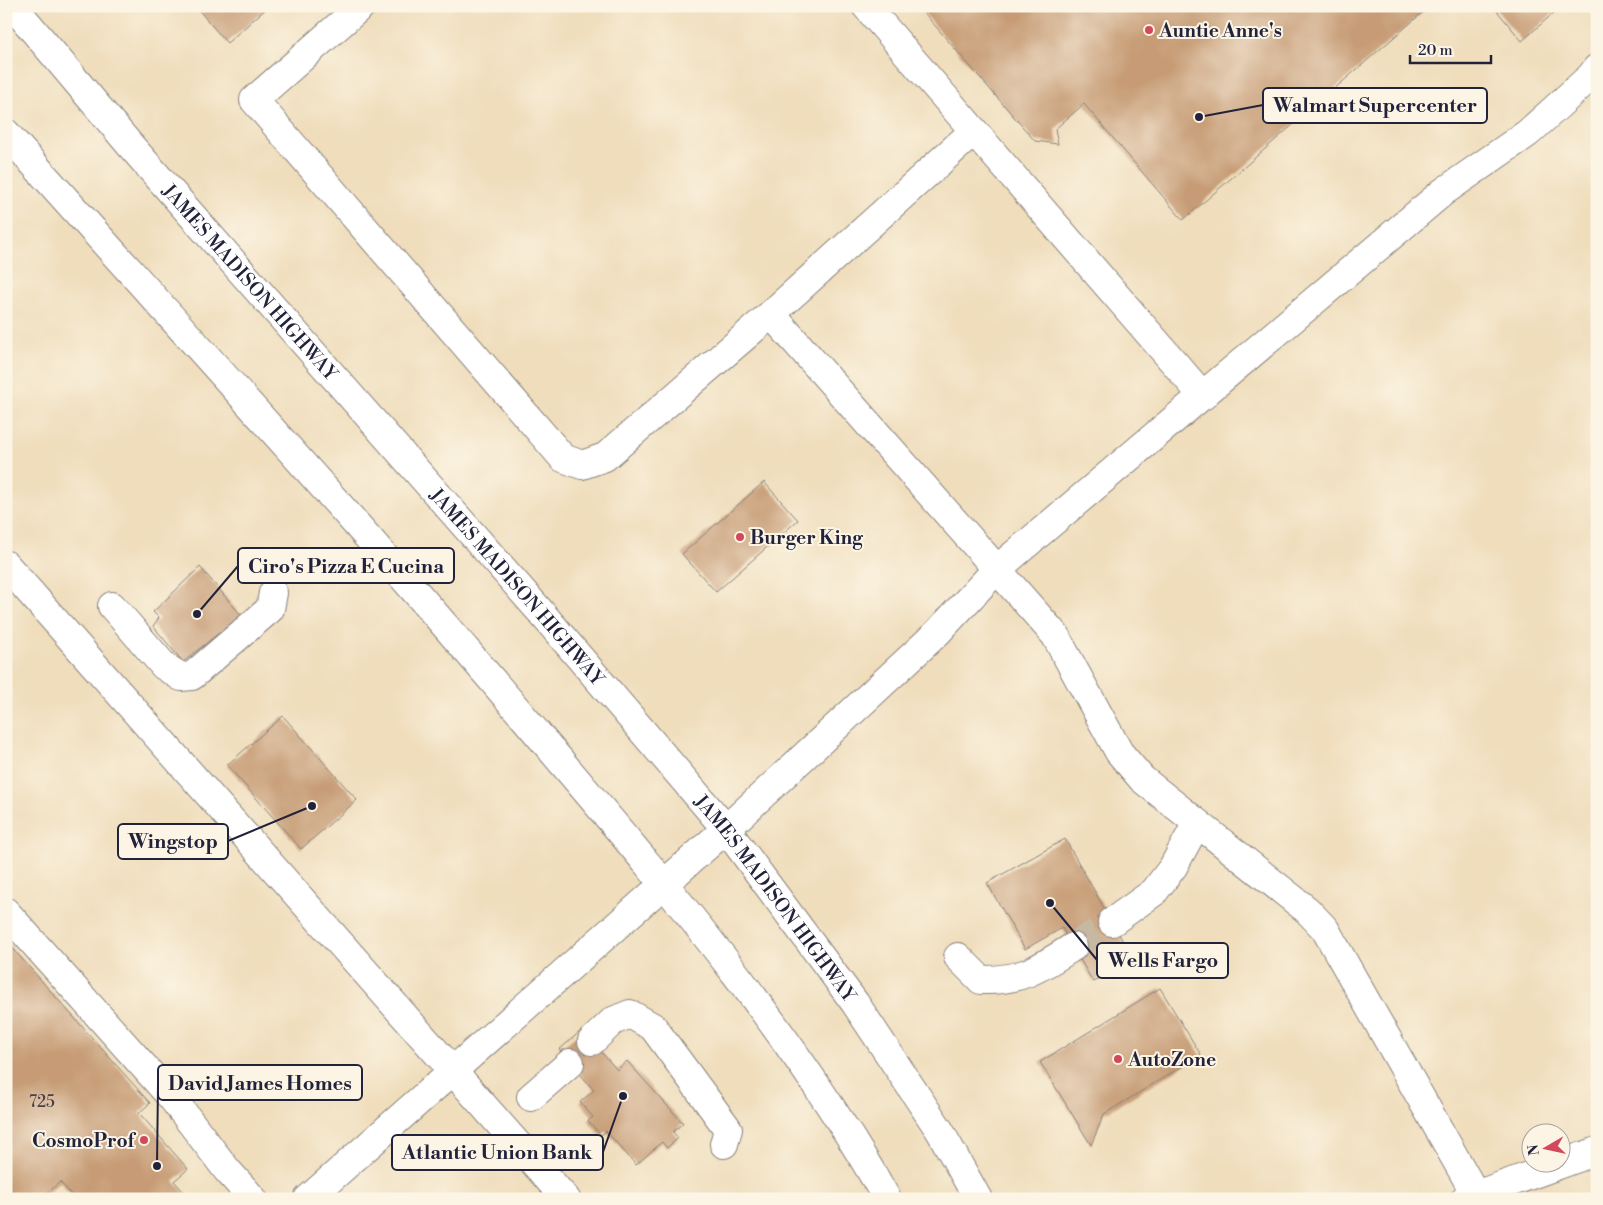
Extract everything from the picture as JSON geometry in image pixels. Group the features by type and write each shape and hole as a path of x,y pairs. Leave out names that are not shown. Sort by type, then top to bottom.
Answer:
{"main road":[{"name":"JAMES MADISON HIGHWAY","path":"13,6 130,145 539,610 726,830 855,1003 940,1131 978,1199"},
{"path":"361,6 254,100 563,458 582,465 604,457 770,314 973,132"},
{"path":"866,6 973,132 1204,396"},
{"path":"308,1199 726,830 938,632 996,570 1443,192 1528,133 1592,76 1597,68"},
{"path":"6,134 455,636 712,941 814,1084 887,1199"},
{"path":"770,314 1055,635 1119,752 1142,779 1307,910 1325,929 1471,1197 1597,1151"},
{"path":"6,565 455,1070 566,1199"},
{"path":"112,606 164,666 181,677 192,676 270,609 273,593"},
{"path":"1112,922 1154,892 1173,867 1197,823"},
{"path":"6,912 172,1098 227,1170 253,1199"},
{"path":"958,957 981,980 1004,981 1032,972 1073,947"},
{"path":"592,1042 613,1021 630,1014 653,1027 728,1129 724,1144"},
{"path":"531,1098 570,1063"}],"building":[{"path":"195,6 269,6 227,43"},
{"path":"918,6 1430,6 1183,220 1084,104 1055,129 1058,144 1035,141"},
{"path":"1493,6 1552,6 1556,11 1522,41"},
{"name":"Burger King","path":"764,482 798,520 716,592 682,554"},
{"path":"200,567 241,615 183,662 153,626 159,618 153,612"},
{"path":"283,716 357,800 301,849 227,765"},
{"path":"1065,839 1133,959 1093,982 1062,928 1025,949 987,883"},
{"path":"6,941 150,1103 139,1113 188,1169 174,1181 190,1199 75,1199 60,1182 41,1199 6,1199"},
{"path":"1160,988 1201,1055 1104,1114 1091,1145 1040,1062"},
{"path":"582,1030 617,1070 627,1061 683,1123 673,1132 678,1138 667,1148 662,1142 636,1165 606,1131 601,1135 588,1121 593,1117 580,1102 594,1090 559,1050"}],"tunnel":[{"path":"1073,947 1112,922"}],"place":[{"name":"Auntie Anne's","path":"1149,30"},
{"name":"Walmart Supercenter","path":"1199,117"},
{"name":"Burger King","path":"740,537"},
{"name":"Ciro's Pizza E Cucina","path":"197,614"},
{"name":"Wingstop","path":"312,806"},
{"name":"Wells Fargo","path":"1050,903"},
{"name":"AutoZone","path":"1118,1059"},
{"name":"Atlantic Union Bank","path":"623,1096"},
{"name":"CosmoProf","path":"144,1140"},
{"name":"David James Homes","path":"157,1166"}]}
